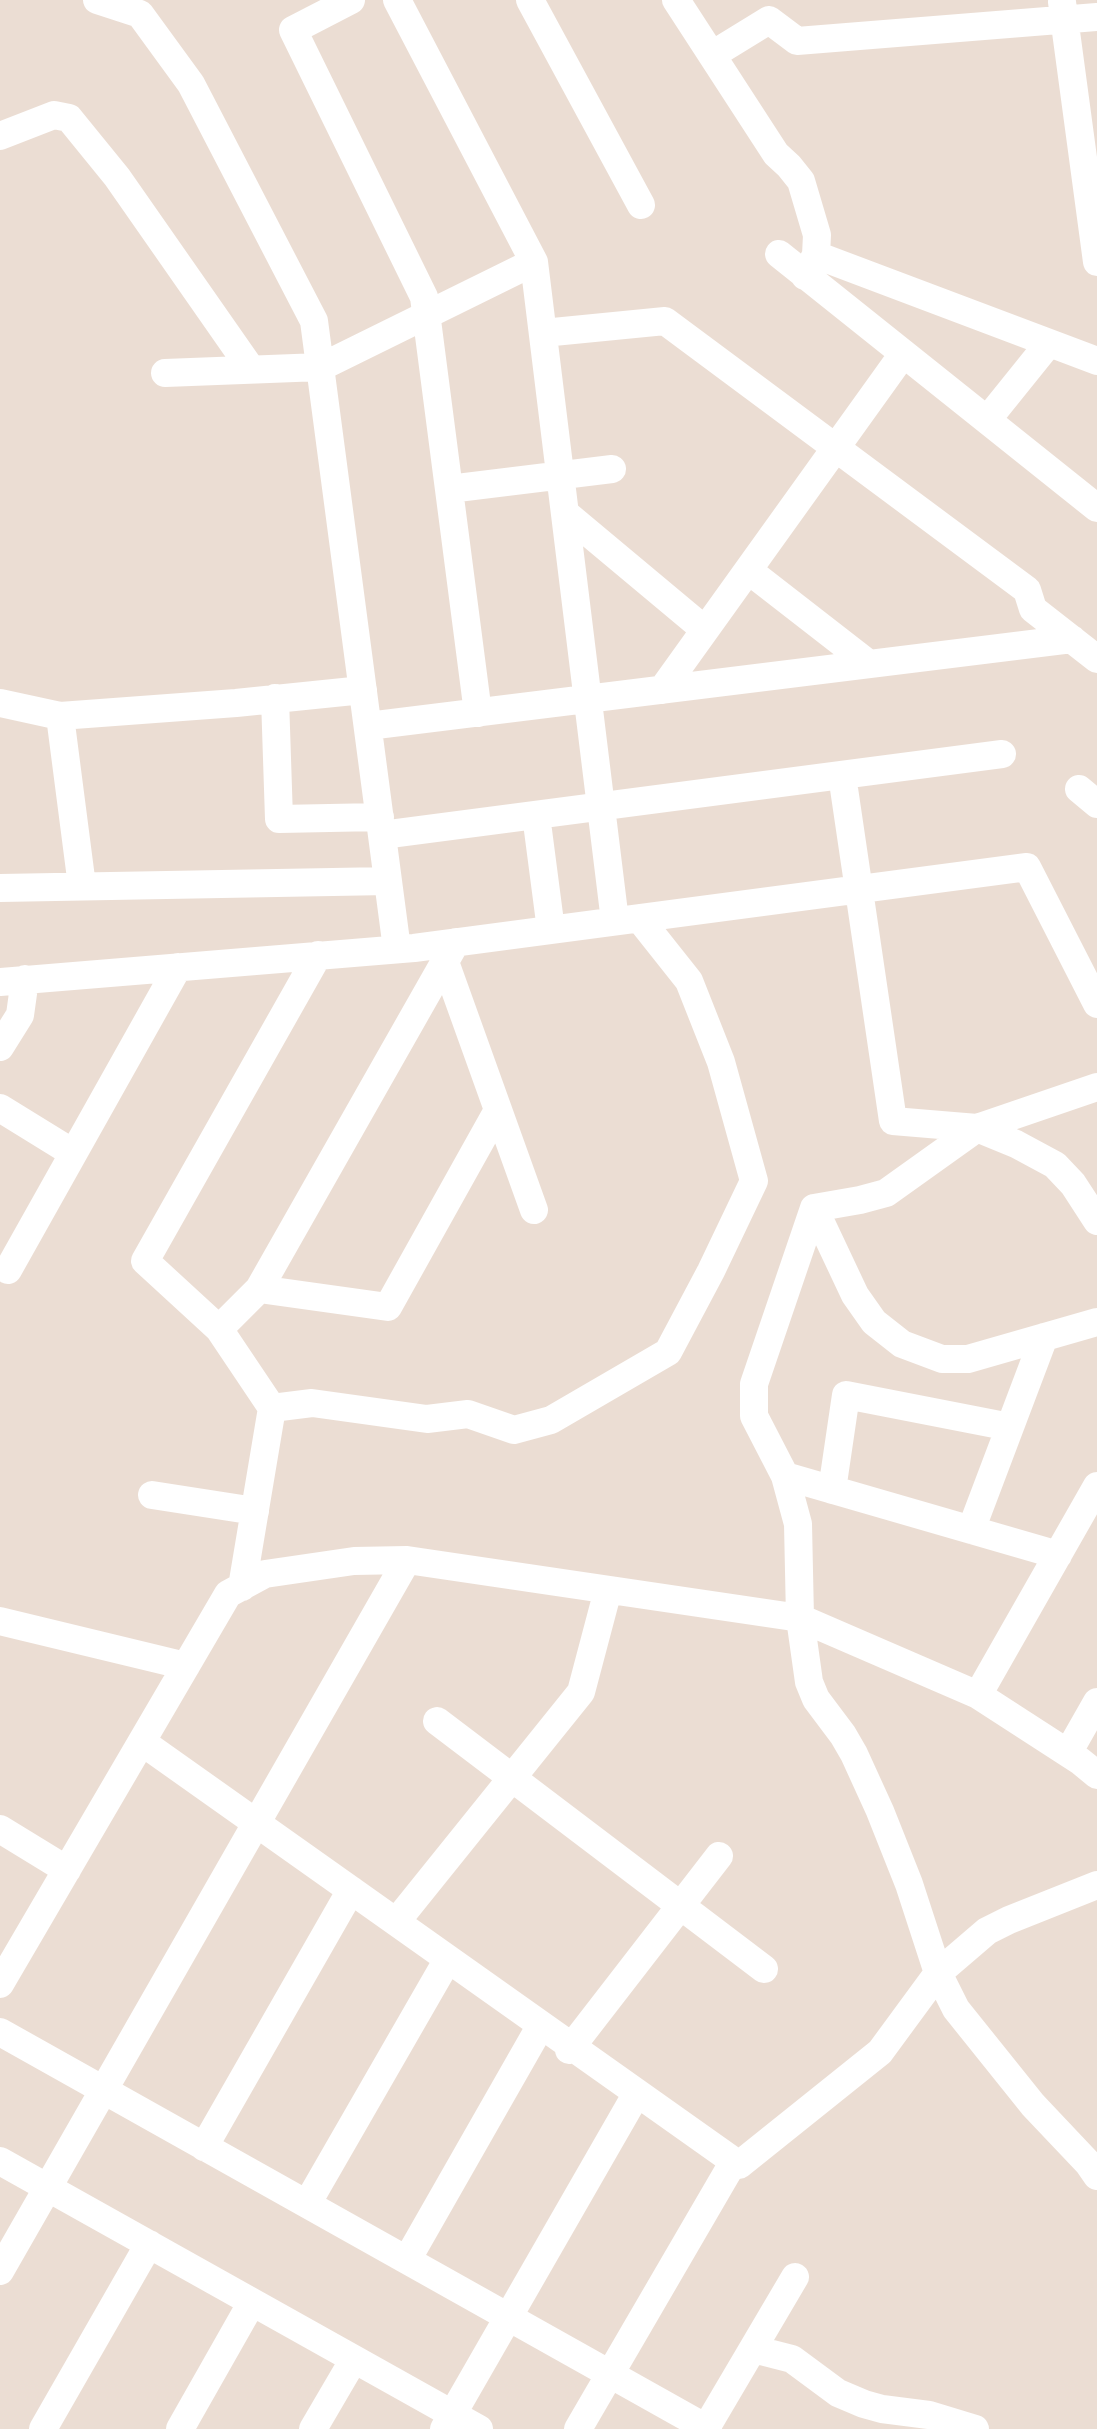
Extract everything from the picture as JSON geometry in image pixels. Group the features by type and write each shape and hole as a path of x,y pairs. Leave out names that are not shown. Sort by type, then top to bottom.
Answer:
{"street":[{"path":"97,0 140,14 191,84 314,321 397,949"},
{"path":"351,0 293,30 424,297 478,712"},
{"path":"272,1408 312,1403 427,1419 468,1414 514,1431 551,1420 668,1352 711,1271 754,1181 721,1062 689,981 627,919 601,806 534,262 397,0"},
{"path":"530,0 641,205"},
{"path":"676,0 776,154 801,181 817,235 810,265"},
{"path":"712,55 770,10 797,41 1063,10 1097,17"},
{"path":"1063,10 1087,116 1097,262"},
{"path":"0,136 54,115 69,118 117,177 251,369"},
{"path":"778,254 1049,343 1097,361"},
{"path":"165,373 321,367 534,262"},
{"path":"810,265 903,354 1097,508"},
{"path":"543,333 665,321 1027,590 1033,609 1097,659"},
{"path":"987,420 1049,343"},
{"path":"662,690 903,354"},
{"path":"449,489 612,469"},
{"path":"565,513 705,630"},
{"path":"748,570 869,664"},
{"path":"368,726 1072,639"},
{"path":"0,703 60,716 363,690"},
{"path":"275,698 279,819 381,826 536,815 1002,754"},
{"path":"60,716 82,886"},
{"path":"842,775 893,1121 977,1128 1016,1144 1055,1165 1073,1184 1097,1221"},
{"path":"536,815 551,930"},
{"path":"0,1047 20,1014 13,981 397,949 450,952 551,930 1027,867 1097,1004"},
{"path":"0,888 388,881"},
{"path":"450,952 498,1110 534,1210"},
{"path":"219,1329 259,1289 450,952"},
{"path":"242,1587 272,1408 219,1329 145,1261 318,955"},
{"path":"8,1270 177,967"},
{"path":"814,1208 860,1200 886,1192 977,1128 1097,1087"},
{"path":"0,1108 74,1153"},
{"path":"259,1289 388,1307 498,1110"},
{"path":"814,1208 855,1295 874,1322 902,1344 942,1359 968,1359 1097,1322"},
{"path":"814,1208 754,1384 754,1416 785,1476 798,1524 800,1618 813,1691 816,1699 854,1754 880,1811 909,1884 938,1974 956,2009 1033,2105 1088,2163 1097,2176"},
{"path":"971,1530 1044,1337"},
{"path":"831,1490 846,1395 1010,1427"},
{"path":"785,1476 1058,1555"},
{"path":"978,1695 1097,1486"},
{"path":"152,1495 255,1511"},
{"path":"0,2271 407,1560"},
{"path":"0,1984 228,1594 265,1574 354,1561 407,1560 800,1618 978,1695 1085,1761 1097,1702"},
{"path":"396,1922 581,1692 608,1590"},
{"path":"0,1621 186,1666"},
{"path":"437,1721 764,1969"},
{"path":"142,1742 541,2025 570,2049 739,2165 880,2052 938,1974 987,1931 1097,1885"},
{"path":"0,1829 67,1870"},
{"path":"570,2049 719,1856"},
{"path":"204,2147 351,1890"},
{"path":"307,2204 448,1959"},
{"path":"407,2260 541,2025"},
{"path":"0,2032 707,2428 795,2277"},
{"path":"449,2422 637,2093"},
{"path":"0,2161 354,2359 449,2422 479,2429"},
{"path":"578,2429 734,2161"},
{"path":"43,2429 149,2244"},
{"path":"180,2429 252,2302"},
{"path":"753,2349 792,2359 838,2393 864,2404 882,2409 929,2415 975,2429"},
{"path":"313,2429 354,2359"}]}
